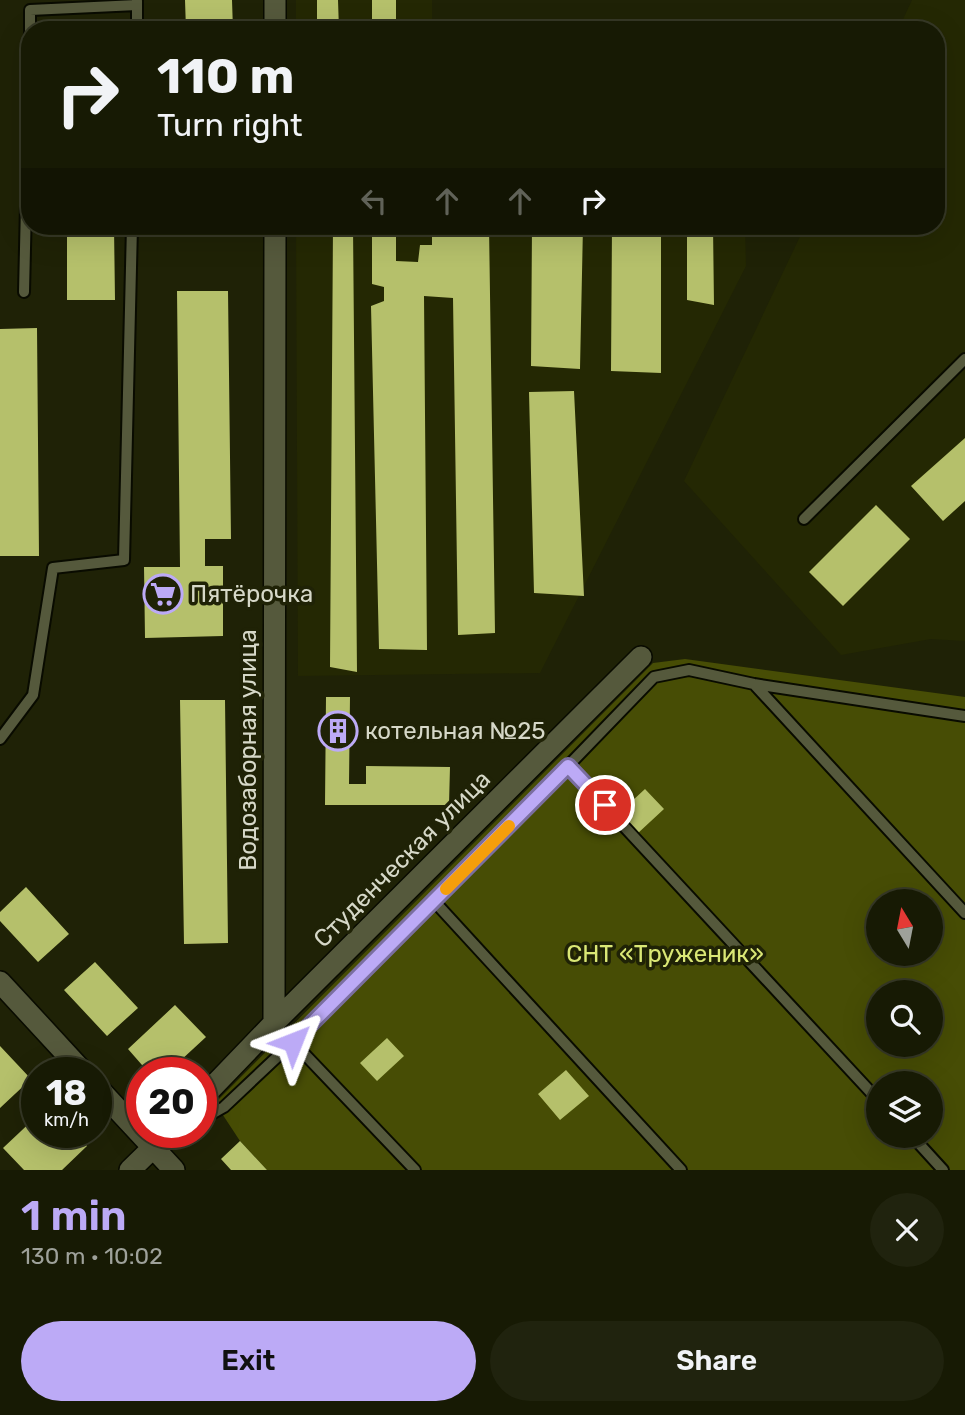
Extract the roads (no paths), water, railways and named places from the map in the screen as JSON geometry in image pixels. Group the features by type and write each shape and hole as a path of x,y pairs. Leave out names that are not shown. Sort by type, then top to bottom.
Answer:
{"street":[{"path":"275,0 275,21"},
{"name":"Водозаборная улица","path":"275,235 275,1023"},
{"name":"Студенческая улица","path":"217,1083 641,657"},
{"path":"0,982 69,1057"},
{"path":"112,1103 126,1118"},
{"path":"130,1170 154,1148 174,1170"}],"lane":[{"path":"30,21 30,10 137,2 136,21"},
{"path":"24,292 25,235"},
{"path":"0,739 33,695 53,568 124,560 132,235"},
{"path":"804,519 965,359"},
{"path":"217,1111 293,1042 654,677 689,670 754,684 965,716"},
{"path":"754,684 965,912"},
{"path":"568,766 866,1087"},
{"path":"434,901 681,1170"},
{"path":"293,1042 415,1170"},
{"path":"923,1148 943,1170"}],"place":[{"name":"Пятёрочка","path":"163,594"},
{"name":"котельная №25","path":"338,731"}],"park label":[{"name":"СНТ «Труженик»","path":"665,954"}]}
